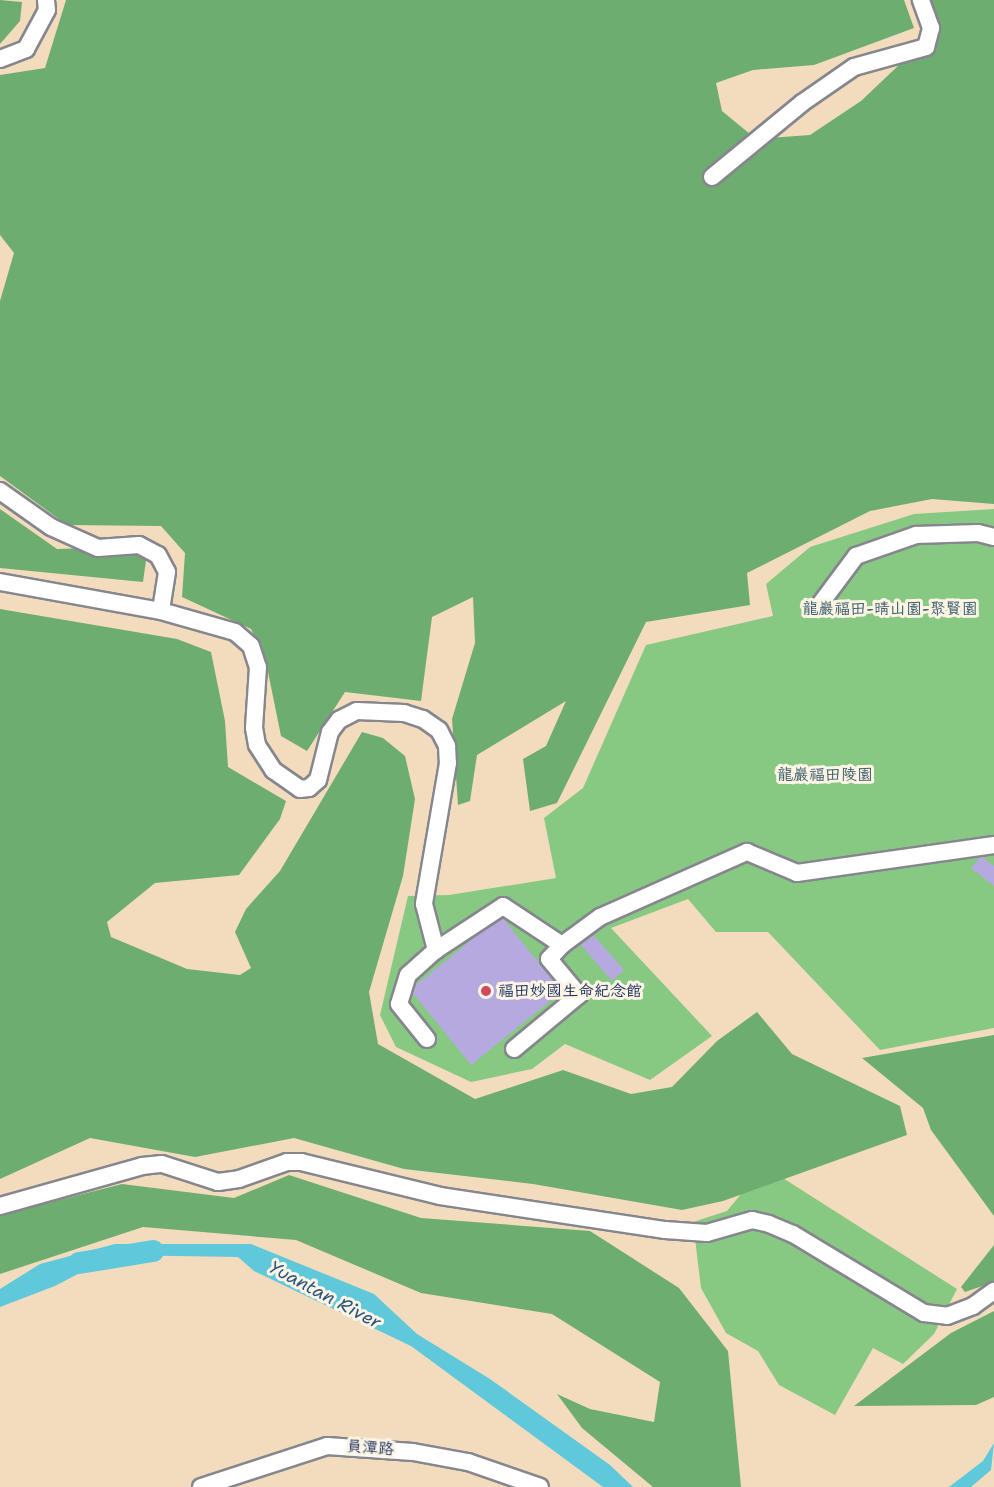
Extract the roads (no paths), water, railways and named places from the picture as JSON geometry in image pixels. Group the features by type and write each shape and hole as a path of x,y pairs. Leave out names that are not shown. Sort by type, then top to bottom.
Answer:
{"street":[{"path":"0,59 26,48 47,10 46,0"},
{"path":"712,177 802,103 854,67 926,46 931,28 921,0"},
{"path":"0,491 51,526 98,548 139,545 158,555 167,572 161,611"},
{"path":"818,607 856,556 916,535 978,533 994,537"},
{"path":"0,582 161,611 235,632 251,646 258,667 254,728 257,745 273,770 291,785 309,788 318,780 330,732 339,720 357,711 404,713 423,719 439,730 447,746 448,763 424,904 436,950"},
{"path":"514,1049 579,995 549,959 562,945 600,917 747,852 797,873 994,845"},
{"path":"427,1039 399,1005 408,975 436,950 502,906 562,945"},
{"path":"0,1206 142,1166 162,1164 218,1182 239,1179 287,1162 301,1162 440,1196 665,1230 706,1233 752,1220 769,1224 793,1234 924,1313 947,1316 972,1306 994,1292"},
{"name":"員潭路","path":"201,1487 327,1446 413,1452 468,1462 540,1487"}],"water":[{"path":"115,1244 251,1244 374,1294 417,1334 490,1379 610,1465 633,1487 603,1487 411,1346 254,1271 238,1257 114,1255 55,1286 0,1307 0,1289 40,1264"},
{"path":"994,1443 991,1470 971,1487 949,1487 983,1461"}],"waterway":[{"name":"Yuantan River","path":"79,1263 153,1251"}],"place":[{"name":"福田妙國生命紀念館","path":"486,991"}],"park label":[{"name":"龍巖福田-晴山園-聚賢園","path":"890,609"},
{"name":"龍巖福田陵園","path":"825,775"}]}
